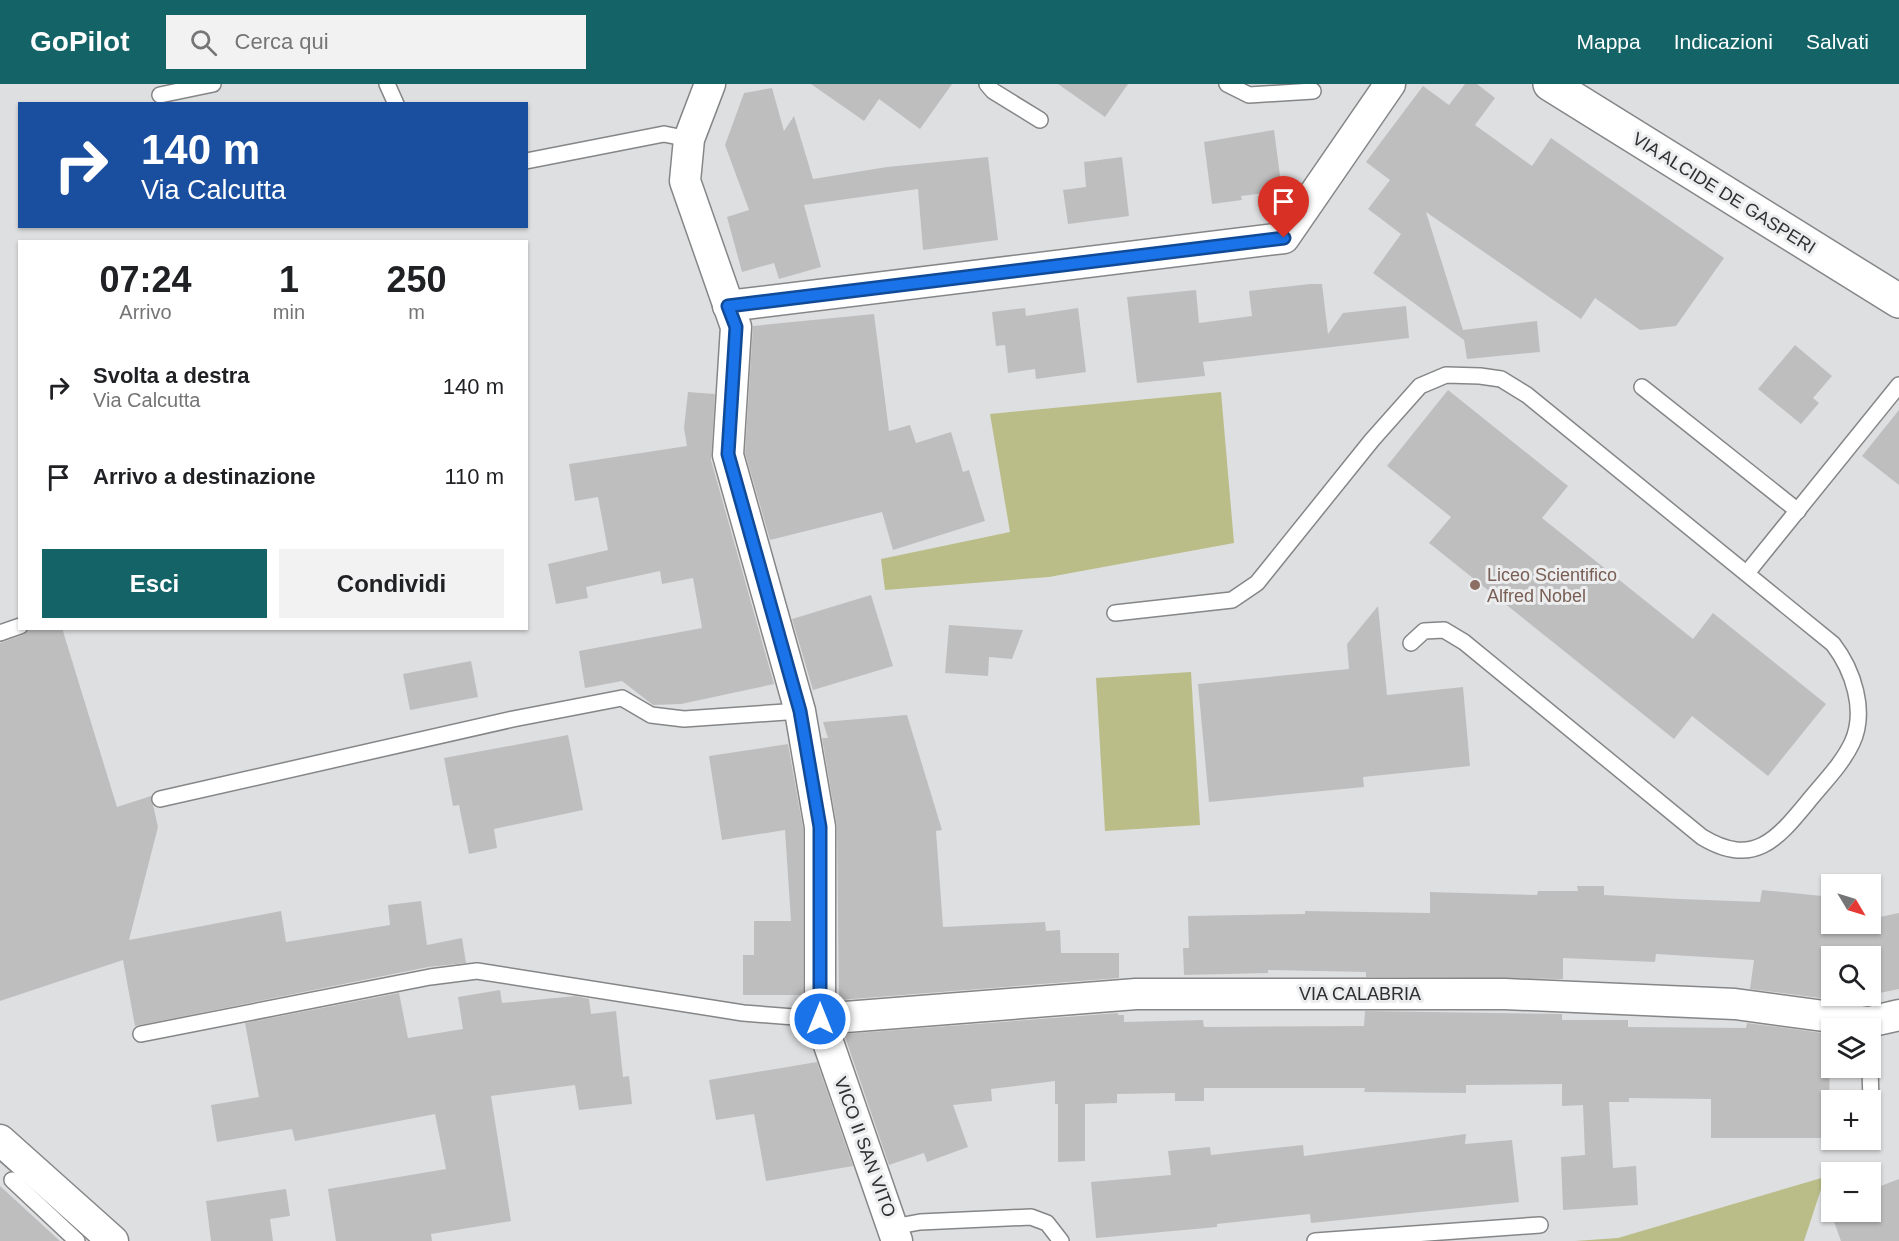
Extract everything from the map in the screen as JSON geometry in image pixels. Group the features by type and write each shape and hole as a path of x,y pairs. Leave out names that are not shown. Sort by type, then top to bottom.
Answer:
{"street":[{"name":"VICO II SAN VITO","path":"710,84 689,139 685,181 736,327 728,454 800,711 820,827 820,1019 867,1160 895,1234"},
{"path":"728,306 1284,238 1390,84"},
{"name":"VIA ALCIDE DE GASPERI","path":"1550,84 1899,302"},
{"name":"VIA CALABRIA","path":"820,1019 1136,994 1493,994 1735,1004 1824,1018"},
{"name":"VIA CALABRIA","path":"1881,1021 1899,1015"},
{"path":"2,1141 113,1241"}],"lane":[{"path":"160,95 213,84"},
{"path":"387,84 395,102"},
{"path":"987,84 993,91 1040,120"},
{"path":"1227,84 1249,95 1313,91"},
{"path":"528,161 664,134 689,139"},
{"path":"1115,613 1232,600 1257,583 1372,440 1420,386 1446,375 1501,379 1527,395 1833,644 1846,661 1856,691 1857,723 1853,741 1841,761 1781,835 1762,846 1738,851 1720,848 1702,837 1464,642 1444,630 1424,631 1411,643"},
{"path":"1748,573 1899,385"},
{"path":"1642,387 1798,511"},
{"path":"0,633 18,627"},
{"path":"160,799 513,719 622,698 651,715 684,718 800,711"},
{"path":"141,1034 430,977 477,970 742,1013 820,1019"},
{"path":"12,1180 77,1241"},
{"path":"895,1234 920,1221 1031,1217 1047,1223 1061,1241"},
{"path":"1315,1241 1540,1225"}],"green space":[{"path":"1221,392 1234,543 1049,577 885,590 881,559 1010,532 990,414"},
{"path":"1191,672 1200,825 1105,831 1096,678"},
{"path":"1821,1178 1821,1189 1804,1241 1575,1241 1618,1238"}],"building":[{"path":"811,84 952,84 920,129 879,99 864,121"},
{"path":"1058,84 1128,84 1105,117"},
{"path":"1465,84 1477,84 1495,98 1475,125 1532,166 1551,138 1724,258 1676,326 1640,330 1595,298 1581,319 1426,212 1463,330 1537,321 1540,352 1467,359 1464,340 1373,273 1401,234 1368,209 1390,180 1366,162 1423,86 1449,105"},
{"path":"772,88 784,131 794,116 813,179 887,167 988,157 998,240 923,250 918,189 804,205 821,267 779,279 774,263 742,272 727,217 749,210 725,145 744,93"},
{"path":"1274,130 1282,191 1241,196 1242,200 1212,204 1204,142"},
{"path":"1122,157 1129,216 1068,224 1063,190 1086,187 1084,162"},
{"path":"1322,284 1328,334 1343,313 1406,306 1409,338 1203,362 1205,376 1137,383 1127,297 1196,290 1199,323 1252,316 1249,291"},
{"path":"1025,308 1026,316 1078,308 1086,372 1036,379 1035,369 1008,373 1005,345 996,346 992,312"},
{"path":"874,314 889,431 910,425 916,443 951,432 963,472 969,470 985,521 893,550 882,512 770,540 745,453 753,326"},
{"path":"1795,345 1832,376 1813,398 1819,403 1801,424 1758,389"},
{"path":"1448,390 1568,486 1542,518 1693,639 1713,613 1826,704 1768,776 1692,716 1674,739 1429,543 1451,517 1387,466"},
{"path":"688,392 715,394 711,460 774,684 681,704 653,705 622,681 585,688 579,651 702,628 693,578 662,584 660,571 586,587 588,598 556,604 548,564 608,550 598,497 575,501 569,464 687,446 684,428"},
{"path":"1899,410 1899,485 1862,456"},
{"path":"871,595 893,666 813,690 792,619"},
{"path":"1378,606 1387,695 1463,687 1470,766 1363,777 1364,787 1209,802 1198,684 1349,669 1347,644"},
{"path":"949,625 1023,630 1012,659 989,657 988,676 945,673"},
{"path":"27,630 63,630 117,807 151,796 158,827 129,940 281,911 286,942 390,925 388,905 421,901 427,945 462,938 466,963 428,967 135,1026 123,960 0,1001 0,643 23,635"},
{"path":"471,661 478,697 410,710 403,674"},
{"path":"907,715 942,830 936,831 943,927 1045,922 1046,931 1060,930 1061,953 1119,953 1119,978 839,1000 837,827 822,738 828,738 823,722"},
{"path":"568,735 583,810 494,829 497,848 469,854 459,805 453,806 444,758"},
{"path":"788,744 803,828 803,995 743,995 743,955 754,955 754,921 791,921 785,830 722,840 709,756"},
{"path":"1577,886 1604,886 1604,895 1760,902 1762,890 1821,896 1821,934 1881,934 1881,917 1899,913 1899,989 1881,993 1881,946 1821,946 1821,998 1750,989 1754,960 1656,954 1655,962 1563,958 1563,979 1366,977 1366,972 1268,970 1268,973 1184,975 1183,948 1189,948 1188,916 1305,914 1305,911 1430,913 1430,892 1537,895 1538,891 1578,891"},
{"path":"500,990 502,1003 576,996 589,999 591,1014 616,1011 623,1077 629,1076 632,1104 579,1110 575,1085 491,1096 511,1221 431,1234 432,1241 336,1241 328,1189 446,1169 435,1114 295,1141 292,1129 217,1142 211,1105 259,1097 245,1023 399,993 408,1038 463,1029 458,997"},
{"path":"1365,1011 1562,1014 1562,1020 1628,1020 1628,1027 1746,1028 1747,1023 1821,1033 1821,1078 1830,1078 1829,1090 1821,1090 1821,1138 1711,1138 1711,1099 1629,1098 1629,1102 1609,1102 1613,1168 1636,1166 1638,1205 1563,1210 1561,1157 1585,1155 1583,1105 1562,1106 1562,1084 1466,1085 1466,1093 1364,1092 1365,1088 1204,1088 1204,1101 1175,1101 1175,1093 1117,1094 1117,1103 1085,1104 1085,1161 1058,1162 1058,1104 1055,1104 1055,1081 991,1089 992,1101 953,1105 968,1147 927,1162 924,1153 889,1165 844,1034 1118,1013 1118,1015 1124,1015 1124,1022 1203,1020 1204,1027 1364,1026"},
{"path":"817,1062 853,1166 766,1181 754,1114 716,1120 709,1080"},
{"path":"1466,1134 1465,1144 1512,1140 1519,1202 1311,1223 1310,1214 1217,1224 1217,1227 1096,1238 1091,1182 1171,1175 1168,1151 1210,1147 1211,1155 1303,1145 1304,1156"},
{"path":"1899,1179 1899,1241 1841,1241 1834,1222 1881,1222 1881,1186"},
{"path":"0,1186 60,1241 0,1241"},
{"path":"286,1189 290,1216 270,1219 273,1241 211,1241 206,1201"}],"place":[{"name":"Liceo Scientifico Alfred Nobel","path":"1475,585"}],"route":[{"path":"820,1019 820,827 800,711 728,454 736,327 728,306 1284,238"}]}
